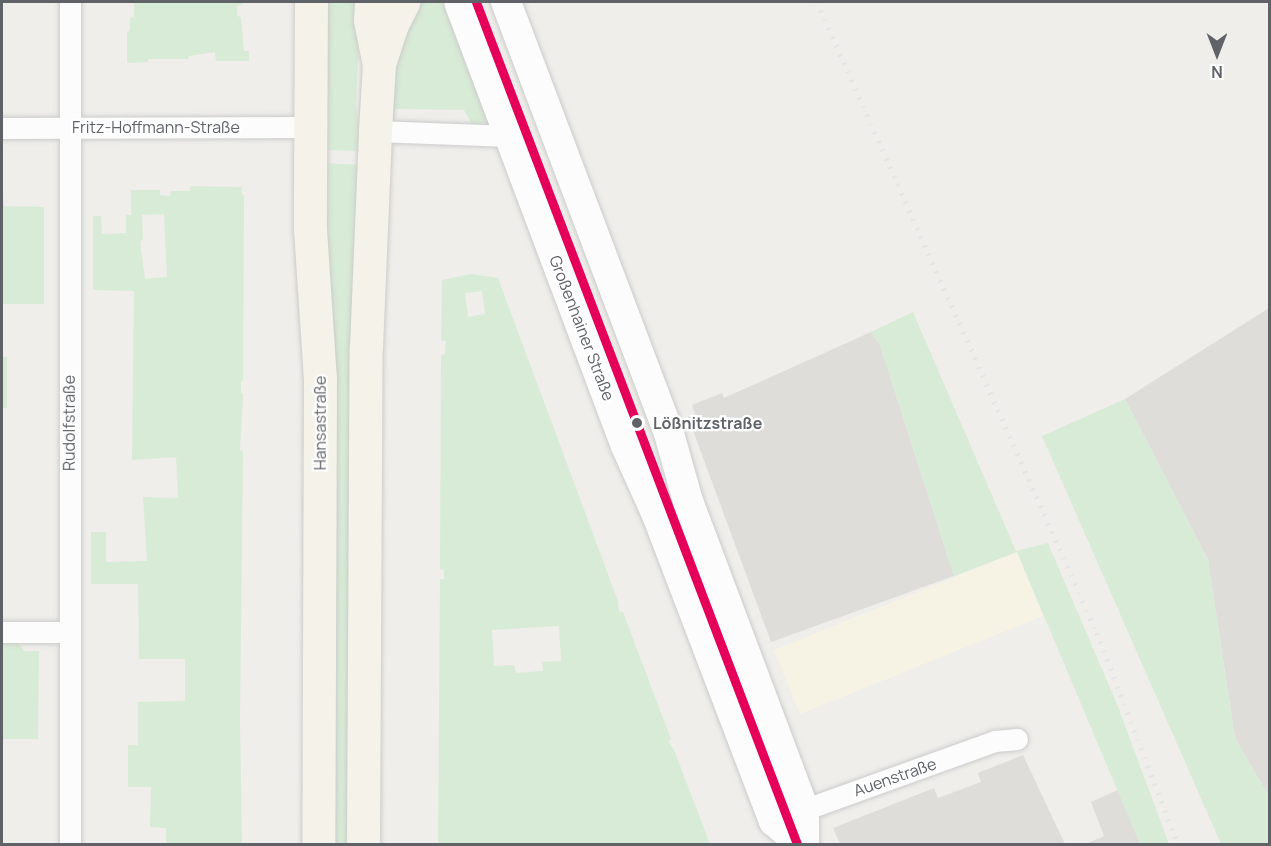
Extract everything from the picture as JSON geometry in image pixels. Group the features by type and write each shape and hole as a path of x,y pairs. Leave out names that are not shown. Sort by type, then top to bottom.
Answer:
{"main road":[{"name":"Hansastraße","path":"311,2 300,127 310,229 320,378 318,844"},
{"path":"371,2 370,20 379,64"},
{"path":"363,844 366,347 375,131 379,64 391,26 403,2"},
{"name":"Großenhainer Straße","path":"459,2 626,446 657,515 774,821 802,844"},
{"name":"Großenhainer Straße","path":"506,2 668,430 688,501 804,809 802,844"}],"street":[{"name":"Rudolfstraße","path":"70,2 70,844"},
{"name":"Fritz-Hoffmann-Straße","path":"2,128 300,127"},
{"path":"375,131 511,136"},
{"path":"2,632 69,632"},
{"name":"Auenstraße","path":"774,821 995,741 1017,739"}],"shaded area":[{"path":"1269,308 1269,797 1235,738 1208,560 1125,399"},
{"path":"871,332 880,345 954,576 771,642 688,417 695,414 692,405 722,393 724,398"},
{"path":"1017,552 1043,616 800,714 774,650"},
{"path":"1023,755 1065,844 840,844 833,828 934,788 938,798 981,782 978,773"},
{"path":"1118,790 1140,844 1086,844 1104,836 1091,802"}],"green space":[{"path":"134,2 243,2 237,6 237,15 241,18 244,51 249,51 249,61 216,61 215,52 189,56 188,59 148,59 148,62 127,63 127,32 130,31 130,18 134,17"},
{"path":"321,2 360,2 356,107 363,151 321,150"},
{"path":"417,2 449,2 492,123 472,124 464,110 395,109 394,123 388,123 391,72"},
{"path":"321,163 363,165 351,844 328,844"},
{"path":"2,183 4,206 44,207 44,304 2,304"},
{"path":"190,186 242,187 242,195 244,195 243,381 241,381 241,393 243,394 240,450 243,451 240,719 242,844 166,844 166,828 150,827 151,787 128,787 128,745 138,745 138,702 185,701 185,659 139,659 138,584 91,584 91,532 106,532 106,562 147,561 143,497 178,498 176,457 132,460 134,291 93,290 93,216 101,216 102,234 126,233 126,215 131,215 131,190 160,190 160,195 170,196 171,191 190,191","holes":["164,214 167,277 145,279 140,241 143,240 142,215"]},
{"path":"471,274 498,278 618,601 619,611 623,612 671,739 668,741 674,750 710,844 438,844 440,579 444,579 444,570 440,569 441,355 445,354 446,341 441,340 442,280","holes":["482,291 485,314 468,317 465,293","559,626 561,661 542,662 543,671 516,673 514,665 494,666 492,630"]},
{"path":"913,312 1016,551 1048,543 1117,704 1169,844 1140,844 1017,552 954,576 880,345 871,332"},
{"path":"2,357 7,357 7,408 2,408"},
{"path":"1125,399 1208,560 1235,738 1269,797 1269,844 1221,844 1042,436"},
{"path":"15,639 24,651 39,651 38,739 2,739 2,640"}],"railway":[{"path":"817,2 1097,633 1178,844"}],"transit line":[{"path":"476,2 797,844"}],"place":[{"name":"Lößnitzstraße","path":"637,423"}]}
